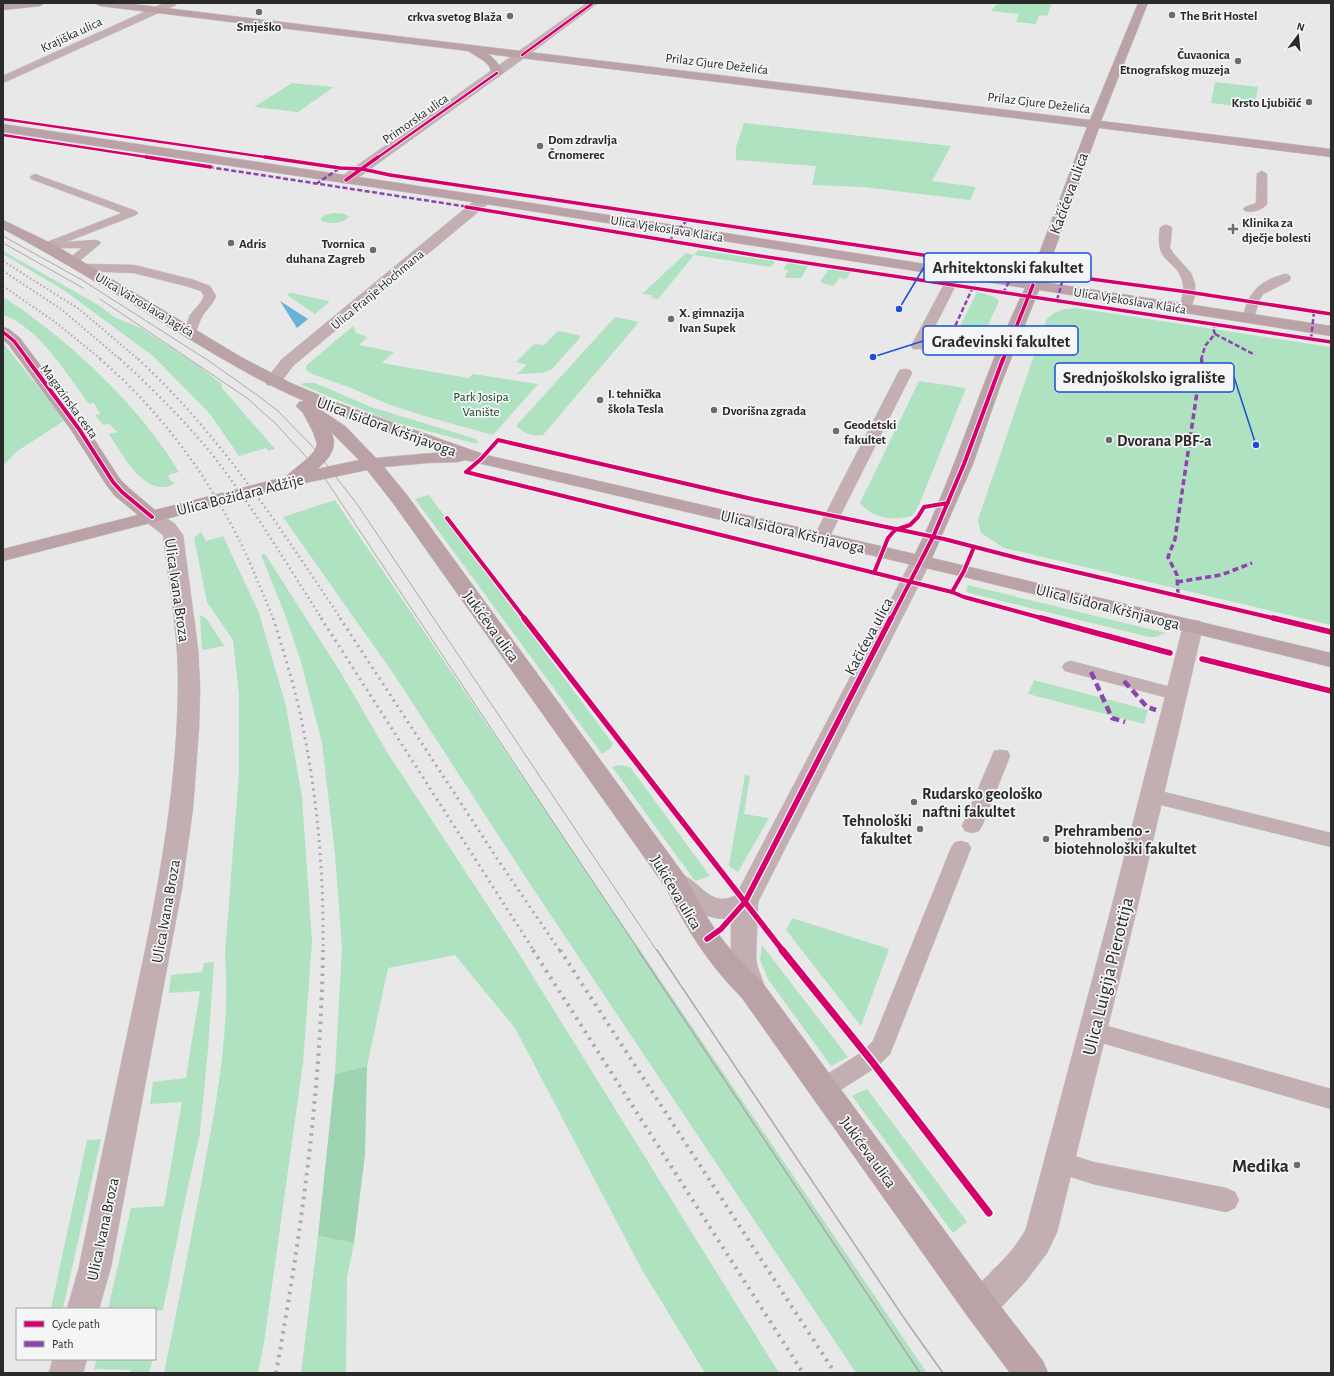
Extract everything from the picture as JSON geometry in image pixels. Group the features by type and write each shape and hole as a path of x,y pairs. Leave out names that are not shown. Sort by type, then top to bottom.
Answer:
{"street":[{"path":"3,7 40,3"},
{"name":"Prilaz Gjure Deželića","path":"100,3 1331,152"},
{"name":"Krajiška ulica","path":"3,80 172,3"},
{"name":"Primorska ulica","path":"346,180 593,3"},
{"name":"Kačićeva ulica","path":"752,990 744,965 743,956 745,902 921,561 948,503 993,384 1033,285 1040,272 1095,124 1143,3"},
{"path":"469,48 478,52 489,61 496,68 497,73"},
{"name":"Ulica Vjekoslava Klaića","path":"3,128 484,200 1331,331"},
{"name":"Ulica Franje Hochmana","path":"279,384 278,372 288,362 484,200"},
{"name":"Ulica Vatroslava Jagića","path":"3,224 78,264 190,331 235,360 279,384"},
{"name":"Magazinska cesta","path":"3,332 14,341 78,429 113,482 122,492 152,517"},
{"path":"279,384 311,412 316,424 325,438 326,446 320,456 313,463 287,481"},
{"name":"Ulica Isidora Kršnjavoga","path":"279,384 332,407 481,459 921,561 1331,660"},
{"name":"Jukićeva ulica","path":"311,412 338,429 355,444 400,499 676,884 693,918 707,940 724,962 752,990 980,1306 1031,1373"},
{"name":"Ulica Božidara Adžije","path":"3,556 287,481 372,464 422,457 459,457 481,459"},
{"name":"Ulica Ivana Broza","path":"83,1308 95,1267 157,955 173,866 187,758 188,667 183,605 173,535 168,528 152,517"},
{"name":"Ulica Luigija Pierottija","path":"980,1306 1026,1259 1041,1232 1152,796 1193,626"},
{"path":"676,884 701,903 713,908 724,909 739,907 745,902"},
{"path":"66,1373 70,1360"}],"lane":[{"path":"1249,209 1257,207 1261,204 1262,174"},
{"path":"35,177 132,213 48,247"},
{"path":"1166,228 1164,249 1169,257 1179,266 1188,280 1189,288 1186,309"},
{"path":"48,247 100,241 78,264"},
{"path":"78,264 134,269 171,278 206,289 210,296 208,303 196,315 190,331"},
{"path":"918,346 956,273"},
{"path":"1249,318 1252,300 1260,290 1285,278"},
{"path":"822,538 905,373"},
{"path":"1070,667 1176,694"},
{"path":"972,826 1001,756"},
{"path":"1152,796 1331,840"},
{"path":"823,1089 870,1059 882,1047 961,848"},
{"path":"1092,1031 1331,1099"},
{"path":"1059,1162 1092,1173 1226,1200"}],"green space":[{"path":"998,3 1052,3 1047,16 1039,15 1036,24 1016,22 1019,14 991,11"},
{"path":"1215,82 1258,87 1254,108 1211,103"},
{"path":"292,83 334,87 298,112 254,107"},
{"path":"744,123 951,146 932,181 976,187 970,200 863,187 812,185 816,166 736,160 736,147"},
{"path":"333,213 345,214 349,217 342,222 334,223 327,223 321,220 321,218 325,215"},
{"path":"698,250 775,262 771,267 694,255"},
{"path":"3,251 100,306 114,317 139,327 197,365 221,383 222,388 275,449 269,451 266,448 239,456 210,414 153,356 65,291 3,254"},
{"path":"686,253 694,255 658,299 652,298 653,295 642,294"},
{"path":"788,263 808,266 801,278 785,278 788,270 783,269"},
{"path":"829,269 850,273 846,279 840,278 833,286 820,282"},
{"path":"977,292 995,297 999,301 978,347 952,343"},
{"path":"291,293 329,302 315,314 287,294"},
{"path":"3,297 52,332 100,375 123,399 163,447 179,472 168,475 170,480 175,483 165,487 155,486 145,481 136,472 120,452 109,434 117,432 109,424 103,425 95,415 100,414 94,403 89,404 62,366 29,330 16,321 3,315"},
{"path":"1076,308 1331,347 1331,625 1004,548 981,533 978,520 1046,320 1053,314 1060,311"},
{"path":"615,317 639,322 543,435 528,434 516,426"},
{"name":"Park Josipa Vanište","path":"353,326 356,333 368,337 359,345 394,352 382,363 468,378 473,374 538,384 493,435 431,418 390,405 351,388 312,374 306,370 306,366 308,364"},
{"path":"558,331 579,335 580,338 551,370 542,373 517,374 527,365 516,362 534,344 544,345"},
{"path":"3,343 65,420 16,452 3,466"},
{"path":"919,381 966,388 919,505 912,516 905,518 884,517 871,512 860,503"},
{"path":"315,383 371,407 476,439 478,442 477,444 394,422 300,384"},
{"path":"429,495 613,744 610,749 602,754 415,499"},
{"path":"335,500 927,1373 856,1373 526,878 395,676 283,517"},
{"path":"201,532 206,541 223,536 259,613 286,706 302,797 312,941 303,1063 264,1343 258,1373 164,1373 212,1128 224,1041 226,1012 225,954 239,772 239,695 233,640 207,602 194,538"},
{"path":"265,554 341,673 387,752 511,941 779,1373 705,1373 641,1268 515,1028 455,955 388,968 367,1066 335,1074 342,948 335,854 322,743 301,662 286,617 261,555"},
{"path":"968,585 1166,633 1155,637 1149,637 969,593 966,591"},
{"path":"200,615 206,618 224,646 202,650"},
{"path":"1034,680 1148,710 1144,724 1028,694"},
{"path":"618,765 630,767 710,876 695,881 612,767"},
{"path":"745,775 750,776 744,814 769,818 738,872 729,866"},
{"path":"792,918 889,949 861,1026 786,930"},
{"path":"762,945 848,1057 831,1066 768,979 760,960"},
{"path":"214,962 200,1133 163,1310 156,1311 156,1308 108,1308 131,1208 164,1206 182,1102 150,1104 153,1082 186,1078 200,991 169,993 171,975 202,972 204,963"},
{"path":"367,1066 365,1155 354,1243 318,1236 335,1074"},
{"path":"867,1089 967,1222 953,1233 852,1096"},
{"path":"101,1139 63,1308 51,1308 87,1140"},
{"path":"318,1236 354,1243 347,1278 346,1373 301,1373"},
{"path":"97,1360 153,1360 149,1373 130,1373 131,1370 94,1369"}],"water":[{"path":"280,301 308,319 297,328"}],"tram line":[{"path":"3,236 82,280 209,361 278,411 312,446 357,504 657,951"},
{"path":"5,244 83,288"},
{"path":"100,299 247,398 276,424 322,474 639,951"},
{"path":"638,950 920,1373"},
{"path":"657,950 906,1321 943,1373"}],"railway":[{"path":"3,261 79,309 139,360"},
{"path":"3,271 61,309 121,360"},
{"path":"3,286 55,322 102,360"},
{"path":"100,359 149,407 172,434 212,490 244,551 273,619"},
{"path":"120,359 171,409 218,462 259,520 322,619"},
{"path":"139,360 195,418 222,450 295,550 341,619"},
{"path":"273,618 298,704 309,760 319,841 323,950"},
{"path":"321,618 534,951"},
{"path":"340,618 500,863 560,951"},
{"path":"276,1373 294,1268 314,1110 323,950"},
{"path":"533,950 803,1373"},
{"path":"560,950 835,1373"}],"marked path":[{"path":"209,167 469,207"},
{"path":"316,184 340,168"},
{"path":"669,241 687,220"},
{"path":"1003,293 1016,269"},
{"path":"1057,300 1064,275"},
{"path":"946,346 973,287"},
{"path":"1311,339 1314,312"},
{"path":"1178,595 1177,575 1168,557 1175,539 1201,361 1205,346 1215,334 1213,328 1216,324"},
{"path":"1215,334 1255,355"},
{"path":"1177,582 1221,575 1252,563"},
{"path":"1091,672 1112,718 1125,722"},
{"path":"1124,681 1147,707 1156,710"}],"cycle path":[{"path":"522,55 593,3"},
{"path":"346,180 497,73"},
{"path":"3,119 340,168 362,169 390,175 1016,269 1188,292 1331,314"},
{"path":"3,135 211,167"},
{"path":"466,207 754,255 1331,342"},
{"path":"707,939 721,929 745,902 933,537 964,464 993,384 1033,285"},
{"path":"3,332 14,341 79,429 113,482 122,492 152,517"},
{"path":"466,472 481,459 498,440 752,499 944,539 1025,560 1331,632"},
{"path":"466,472 952,592 964,597 1170,653"},
{"path":"874,573 888,538 895,530 910,525 918,517 924,507 948,503"},
{"path":"447,518 765,929 870,1059 989,1213"},
{"path":"952,592 964,571 974,547"},
{"path":"1202,659 1331,691"}],"place":[{"name":"Smješko","path":"259,12"},
{"name":"The Brit Hostel","path":"1172,15"},
{"name":"crkva svetog Blaža","path":"510,16"},
{"name":"Čuvaonica Etnografskog muzeja","path":"1238,61"},
{"name":"Krsto Ljubičić","path":"1309,102"},
{"name":"Dom zdravlja Črnomerec","path":"540,146"},
{"name":"Klinika za dječje bolesti","path":"1233,229"},
{"name":"Adris","path":"231,243"},
{"name":"Tvornica duhana Zagreb","path":"373,250"},
{"name":"Arhitektonski fakultet","path":"899,309"},
{"name":"X. gimnazija Ivan Supek","path":"671,319"},
{"name":"Građevinski fakultet","path":"873,357"},
{"name":"I. tehnička škola Tesla","path":"600,400"},
{"name":"Dvorišna zgrada","path":"714,410"},
{"name":"Geodetski fakultet","path":"836,431"},
{"name":"Dvorana PBF-a","path":"1109,440"},
{"name":"Srednjoškolsko igralište","path":"1256,445"},
{"name":"Rudarsko geološko naftni fakultet","path":"914,802"},
{"name":"Tehnološki fakultet","path":"920,829"},
{"name":"Prehrambeno - biotehnološki fakultet","path":"1046,839"},
{"name":"Medika","path":"1297,1165"}]}
